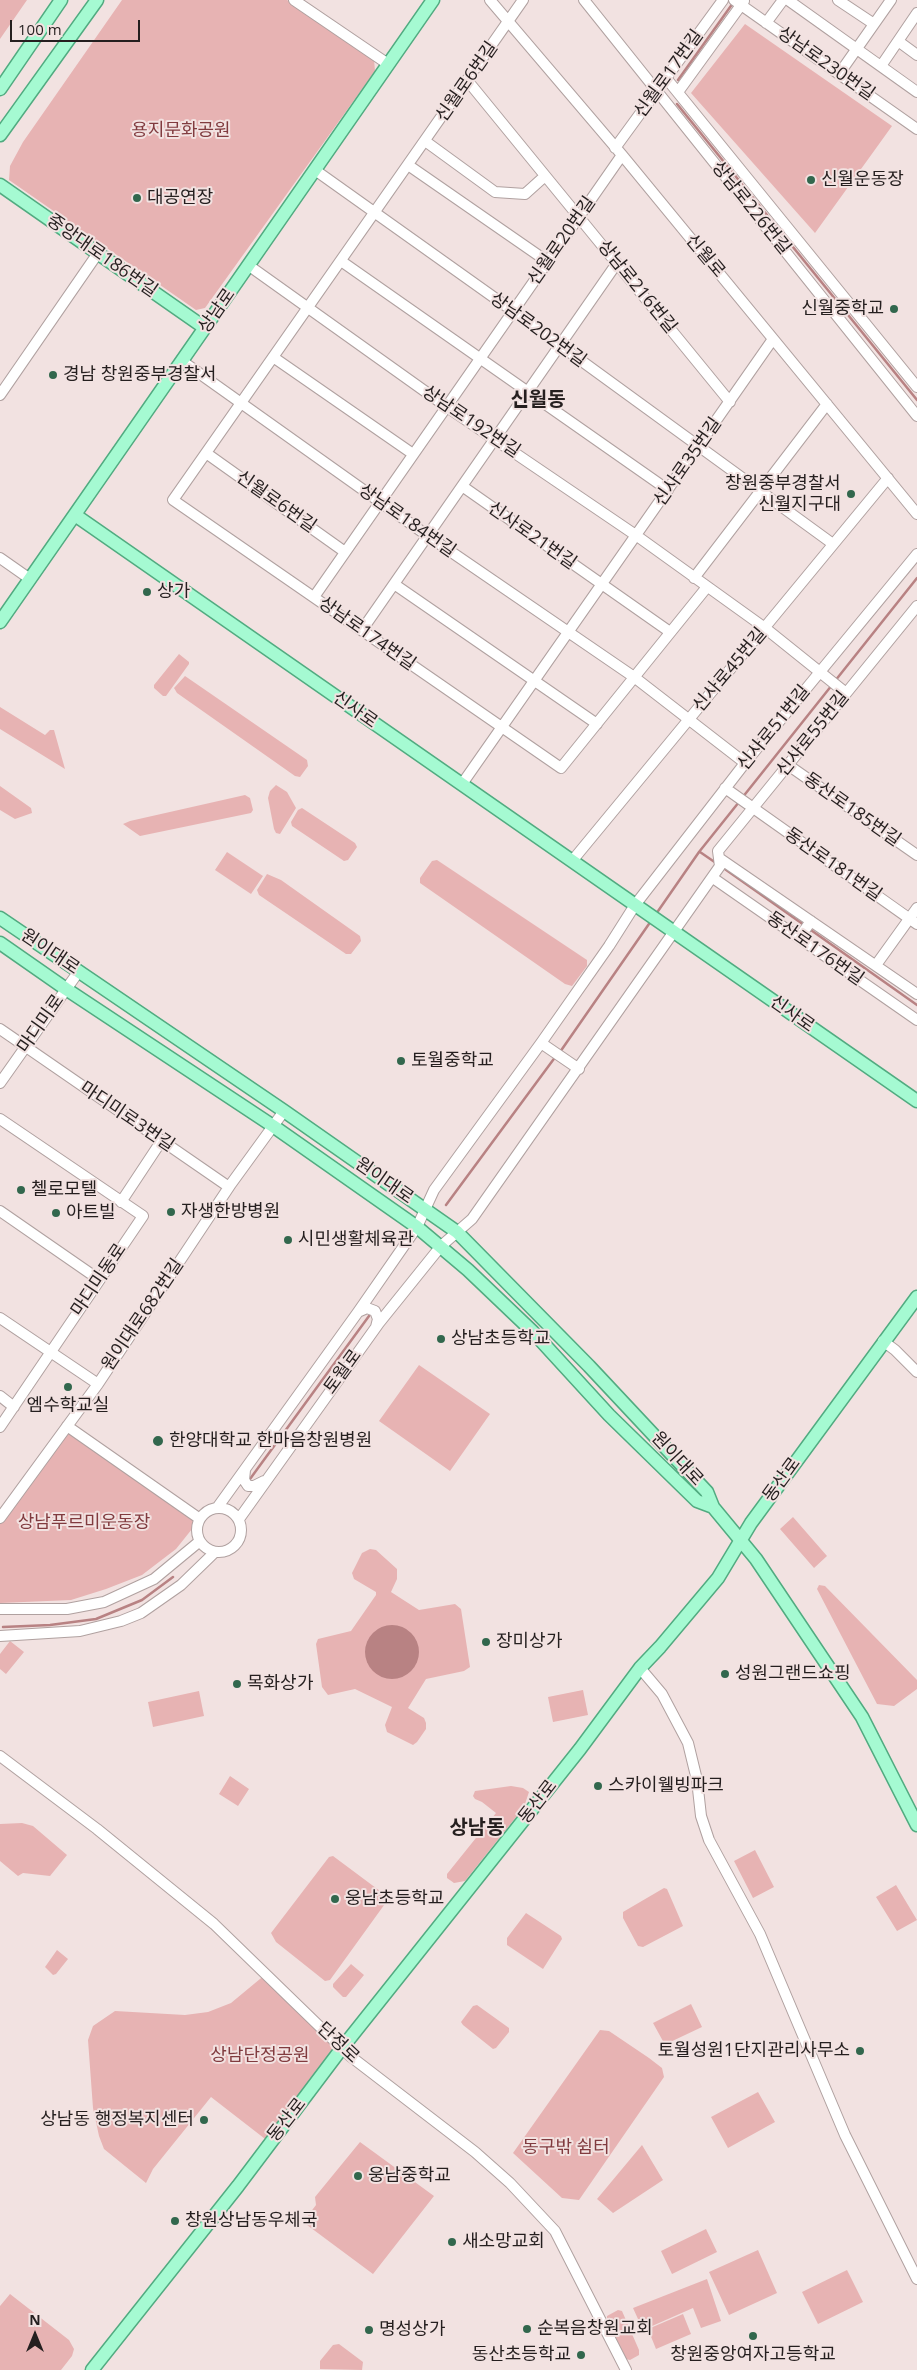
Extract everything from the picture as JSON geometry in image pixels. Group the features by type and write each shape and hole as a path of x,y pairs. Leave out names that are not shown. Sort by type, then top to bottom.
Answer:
{"main road":[{"path":"0,89 61,0"},
{"path":"0,136 97,0"},
{"name":"상남로","path":"0,622 433,0"},
{"name":"중앙대로186번길","path":"0,185 205,328"},
{"name":"신사로","path":"75,515 917,1101"},
{"name":"원이대로","path":"0,918 284,1110 457,1232 545,1320 707,1492 713,1506 741,1540 816,1645 862,1717 917,1825"},
{"name":"원이대로","path":"0,942 66,989 273,1126 417,1227 441,1246 533,1332 609,1415 697,1501 713,1506"},
{"name":"동산로","path":"92,2370 238,2186 342,2048 574,1756 640,1668 718,1578 741,1540 917,1297"}],"street":[{"path":"294,0 388,64"},
{"name":"신월로","path":"490,0 774,339 917,514"},
{"name":"신월로6번길","path":"173,500 523,0"},
{"name":"상남로226번길","path":"584,0 917,416"},
{"name":"신월로17번길","path":"618,152 657,90 723,0"},
{"path":"766,23 783,0"},
{"path":"788,0 917,92"},
{"path":"838,0 850,4 874,24"},
{"path":"839,74 891,0"},
{"path":"678,92 740,2"},
{"name":"상남로230번길","path":"740,2 766,23 916,126"},
{"path":"881,66 917,14"},
{"path":"898,41 917,55"},
{"path":"666,78 917,387"},
{"name":"상남로216번길","path":"467,80 730,402"},
{"name":"신월로6번길","path":"425,141 495,192 525,194 545,176"},
{"name":"신월로20번길","path":"314,597 579,217 618,152"},
{"path":"408,164 548,262"},
{"name":"상남로202번길","path":"314,170 513,311 833,544"},
{"path":"0,395 98,253"},
{"path":"341,261 668,490"},
{"path":"362,630 617,263"},
{"name":"상남로192번길","path":"248,265 447,406 637,536 765,628 844,692"},
{"name":"신사로35번길","path":"462,784 774,339"},
{"path":"273,357 413,454"},
{"name":"상남로184번길","path":"182,361 380,503 634,677 745,763"},
{"path":"694,578 827,404"},
{"name":"신월로6번길","path":"206,453 346,552"},
{"name":"신사로45번길","path":"572,861 888,478"},
{"name":"신사로21번길","path":"462,486 602,586"},
{"name":"상남로174번길","path":"173,500 561,768 597,724"},
{"name":"신사로51번길","path":"541,1043 609,946 635,905 728,789 745,763 917,554"},
{"path":"0,558 30,579"},
{"path":"394,584 597,724 707,587"},
{"path":"602,586 670,632"},
{"name":"신사로55번길","path":"713,876 720,862 718,851 751,807 788,765 844,692 917,606"},
{"name":"동산로185번길","path":"788,765 917,855"},
{"name":"동산로181번길","path":"728,789 913,921"},
{"path":"720,862 917,994"},
{"path":"670,929 713,876"},
{"name":"동산로176번길","path":"713,876 917,1020"},
{"path":"876,965 913,921 917,908"},
{"path":"800,936 811,922"},
{"name":"토월로","path":"239,1520 376,1328 441,1246 472,1219 579,1068 670,929"},
{"name":"마디미로","path":"0,1083 79,971"},
{"name":"마디미로3번길","path":"0,1030 229,1187"},
{"path":"541,1043 579,1068"},
{"name":"토월로","path":"216,1508 358,1312 417,1227 424,1208 434,1190 541,1043"},
{"name":"원이대로682번길","path":"0,1518 98,1384 229,1187 284,1110"},
{"path":"0,1119 121,1202 162,1140"},
{"name":"마디미동로","path":"0,1427 142,1216 121,1202"},
{"path":"0,1211 91,1274 101,1278"},
{"path":"358,1312 367,1308 375,1311 378,1319 376,1328"},
{"path":"0,1318 98,1384"},
{"path":"883,1342 895,1350 917,1372"},
{"path":"0,1396 14,1407"},
{"path":"67,1426 200,1519"},
{"path":"245,1468 244,1480 248,1486 254,1486 266,1480"},
{"path":"216,1508 232,1512 239,1520 242,1530 237,1544 226,1551 216,1552 207,1548 200,1541 197,1531 200,1519 205,1513 216,1508"},
{"path":"2,1612 89,1606 138,1588 168,1569 200,1541"},
{"path":"0,1627 4,1636 80,1631 108,1626 141,1613 181,1585 216,1552"},
{"path":"168,1569 181,1567 184,1575 181,1585"},
{"path":"640,1668 662,1694 688,1743 697,1780 701,1816 709,1840 760,1934 845,2135 917,2279"},
{"name":"단정로","path":"0,1756 97,1829 214,1924 342,2048 486,2161 547,2220 567,2252 626,2370"}],"green space":[{"path":"0,0 27,0 0,39"},
{"name":"용지문화공원","path":"122,0 287,0 374,59 375,71 205,308 196,310 9,180 10,166 23,142"},
{"name":"신월운동장","path":"745,24 892,126 815,233 691,93"},
{"path":"179,654 189,664 166,696 163,696 154,688 154,685"},
{"path":"185,676 307,760 308,766 300,777 295,776 177,693 174,688"},
{"path":"0,707 45,735 50,730 54,730 65,769 0,729"},
{"path":"276,785 287,792 296,808 280,834 276,833 274,829 268,798 270,791"},
{"path":"0,786 31,808 32,813 15,819 0,810"},
{"path":"245,795 250,798 253,810 251,813 140,836 123,824 130,821"},
{"path":"302,808 355,843 357,847 348,860 344,861 292,826 291,822 298,810"},
{"path":"227,852 263,876 251,894 215,870"},
{"path":"437,860 587,960 587,966 572,986 565,984 420,883 420,878 432,861"},
{"path":"267,874 281,880 360,936 361,941 351,954 346,954 259,895 257,890"},
{"path":"419,1365 490,1414 450,1471 379,1421"},
{"name":"상남푸르미운동장","path":"67,1426 200,1519 176,1549 142,1575 71,1600 0,1603 0,1518"},
{"path":"793,1517 827,1556 814,1568 780,1529"},
{"path":"370,1549 376,1550 397,1569 397,1579 391,1592 419,1610 455,1604 461,1609 470,1667 464,1671 426,1679 408,1708 424,1718 426,1723 426,1729 413,1745 387,1732 385,1725 392,1707 355,1689 328,1695 322,1687 316,1644 318,1639 351,1631 376,1595 376,1592 354,1579 352,1573 362,1553"},
{"path":"819,1585 825,1586 917,1680 917,1689 894,1706 877,1704 817,1589"},
{"path":"10,1641 24,1652 6,1674 0,1669 0,1654"},
{"path":"583,1690 588,1715 553,1722 548,1697"},
{"path":"199,1691 204,1716 153,1727 148,1702"},
{"path":"230,1776 249,1789 238,1806 219,1794"},
{"path":"511,1786 523,1788 529,1792 524,1807 465,1881 454,1883 447,1878 447,1874 496,1813 475,1799 473,1796 475,1791"},
{"path":"22,1823 33,1826 67,1855 50,1876 23,1873 18,1876 0,1861 0,1824"},
{"path":"755,1850 774,1887 753,1898 734,1861"},
{"path":"333,1856 384,1894 387,1901 330,1980 325,1981 276,1942 271,1933 329,1857"},
{"path":"896,1885 917,1920 897,1931 876,1897"},
{"path":"664,1888 667,1889 683,1926 643,1947 638,1946 623,1918 623,1912"},
{"path":"526,1913 561,1936 562,1939 543,1969 507,1945 507,1938"},
{"path":"57,1950 68,1959 56,1974 53,1975 45,1967"},
{"path":"351,1964 364,1975 346,1997 343,1997 333,1987 333,1984"},
{"name":"상남단정공원","path":"266,1974 342,2048 269,2142 211,2097 153,2169 146,2183 104,2149 99,2136 93,2108 88,2040 93,2026 115,2011 185,2015 208,2012 231,2003"},
{"path":"691,2004 702,2027 666,2044 664,2043 653,2023"},
{"path":"477,2005 509,2028 509,2032 496,2048 493,2049 461,2022 473,2006"},
{"name":"동구밖 쉼터","path":"600,2030 609,2031 649,2058 662,2068 664,2077 579,2200 562,2198 513,2153"},
{"path":"758,2092 775,2122 728,2148 711,2117"},
{"path":"360,2142 434,2196 373,2274 303,2222 316,2205 315,2197"},
{"path":"642,2145 663,2180 613,2213 597,2199"},
{"path":"706,2229 717,2252 672,2274 661,2251"},
{"path":"758,2250 777,2293 729,2315 709,2272"},
{"path":"847,2270 863,2302 818,2324 802,2292"},
{"path":"707,2279 721,2321 701,2328 693,2308 643,2330 633,2308"},
{"path":"10,2294 69,2340 74,2349 72,2356 61,2370 0,2370 0,2306"},
{"path":"618,2310 622,2311 639,2350 639,2355 630,2360 626,2359 607,2320 607,2316"},
{"path":"683,2314 691,2334 656,2349 648,2329"},
{"path":"339,2344 363,2362 362,2370 320,2369 320,2361 333,2345"}],"shaded area":[{"path":"392,1625 402,1627 411,1633 417,1642 419,1652 417,1662 411,1671 402,1677 392,1679 382,1677 373,1671 367,1662 365,1652 367,1642 373,1633 382,1627"}],"waterway":[{"path":"678,80 733,3"},
{"path":"677,104 917,400"},
{"path":"835,681 917,578"},
{"path":"742,798 832,685"},
{"path":"656,914 699,852 739,802"},
{"path":"700,852 716,863"},
{"path":"722,867 804,925"},
{"path":"560,1052 651,921"},
{"path":"808,928 917,1005"},
{"path":"446,1205 556,1056"},
{"path":"250,1479 369,1316"},
{"path":"3,1627 50,1625 96,1619 142,1600 173,1577"}],"place":[{"name":"신월운동장","path":"811,180"},
{"name":"대공연장","path":"137,198"},
{"name":"신월중학교","path":"894,309"},
{"name":"경남 창원중부경찰서","path":"53,375"},
{"name":"창원중부경찰서 신월지구대","path":"851,494"},
{"name":"상가","path":"147,592"},
{"name":"토월중학교","path":"401,1061"},
{"name":"첼로모텔","path":"21,1190"},
{"name":"자생한방병원","path":"171,1212"},
{"name":"아트빌","path":"56,1213"},
{"name":"시민생활체육관","path":"288,1240"},
{"name":"상남초등학교","path":"441,1339"},
{"name":"엠수학교실","path":"68,1387"},
{"name":"한양대학교 한마음창원병원","path":"158,1441"},
{"name":"장미상가","path":"486,1642"},
{"name":"성원그랜드쇼핑","path":"725,1674"},
{"name":"목화상가","path":"237,1684"},
{"name":"스카이웰빙파크","path":"598,1786"},
{"name":"웅남초등학교","path":"335,1899"},
{"name":"토월성원1단지관리사무소","path":"860,2051"},
{"name":"상남동 행정복지센터","path":"204,2120"},
{"name":"웅남중학교","path":"358,2176"},
{"name":"창원상남동우체국","path":"175,2221"},
{"name":"새소망교회","path":"452,2242"},
{"name":"순복음창원교회","path":"527,2329"},
{"name":"명성상가","path":"369,2330"},
{"name":"창원중앙여자고등학교","path":"753,2336"},
{"name":"동산초등학교","path":"581,2355"}],"district":[{"name":"신월동","path":"538,400"},
{"name":"상남동","path":"477,1828"}]}
